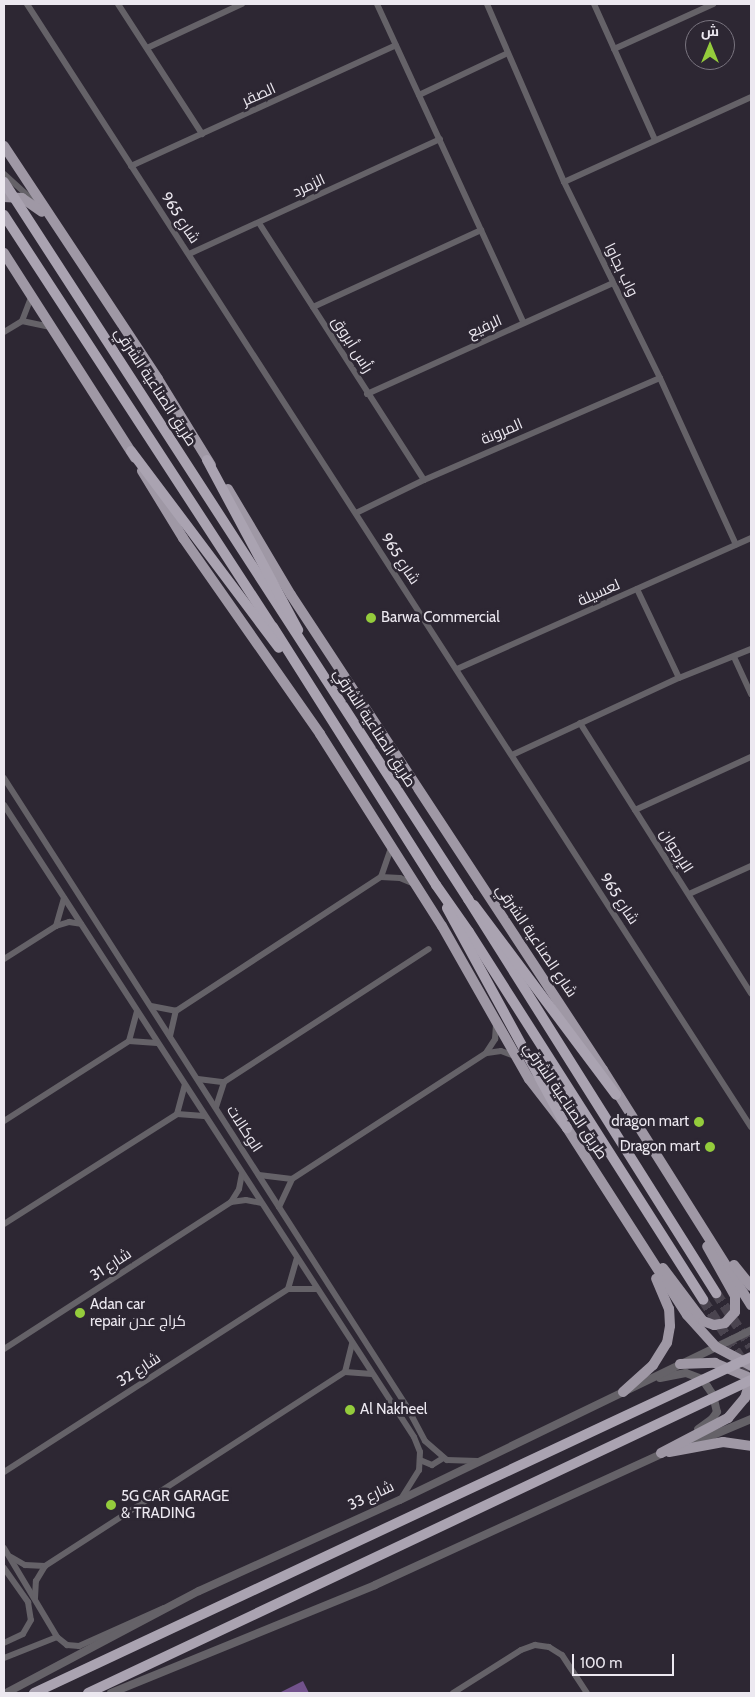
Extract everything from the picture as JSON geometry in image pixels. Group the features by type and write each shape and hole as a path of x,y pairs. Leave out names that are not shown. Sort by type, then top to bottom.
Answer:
{"highway":[{"name":"طريق الصناعية الشرقي","path":"4,182 468,899 716,1293"},
{"name":"طريق الصناعية الشرقي","path":"4,215 436,885 469,932 703,1300"},
{"path":"131,451 248,610 294,666"},
{"path":"207,460 310,656"},
{"path":"436,885 461,938 567,1128"},
{"path":"468,899 485,915 616,1095"},
{"path":"34,1693 432,1509 751,1357"},
{"path":"88,1693 751,1378"}],"main road":[{"name":"طريق الصناعية الشرقي","path":"4,146 48,217 158,378 207,460 427,805"},
{"path":"4,197 22,198 48,217"},
{"name":"طريق الصناعية الشرقي","path":"4,253 131,451 183,538 268,656 417,886 538,1093 567,1128 634,1233"},
{"name":"شارع الصناعية الشرقي","path":"427,805 616,1095"},
{"path":"616,1095 751,1304"},
{"path":"634,1233 703,1321 714,1325 725,1323 735,1312 735,1296 686,1204"},
{"path":"686,1204 751,1286"},
{"path":"634,1233 693,1324 716,1347 751,1366"},
{"path":"623,1392 658,1359 670,1326 667,1300 634,1233"},
{"path":"661,1453 728,1418 745,1398 751,1378 715,1363 680,1364"},
{"path":"661,1453 723,1442 751,1446"}],"street":[{"name":"شارع 965","path":"27,4 751,1127"},
{"path":"118,4 202,134"},
{"path":"147,48 242,4"},
{"path":"377,4 524,323"},
{"name":"واب بجاوا","path":"487,4 564,182 660,378 736,545"},
{"path":"594,4 655,140"},
{"path":"614,49 713,4"},
{"name":"الصقر","path":"131,166 396,44"},
{"path":"419,95 508,53"},
{"path":"564,182 751,97"},
{"name":"الزمرد","path":"189,254 440,140"},
{"path":"4,174 18,184 48,217"},
{"name":"رأس أبروق","path":"259,223 424,480"},
{"path":"313,307 481,230"},
{"name":"الرفيع","path":"368,394 613,283"},
{"path":"4,332 22,321 31,297"},
{"path":"22,321 52,328"},
{"name":"المرونة","path":"356,513 424,480 660,378"},
{"name":"لعسيلة","path":"457,670 751,538"},
{"path":"637,589 679,678"},
{"path":"512,755 679,678 751,649"},
{"path":"734,657 751,694"},
{"name":"الإرجوان","path":"580,723 751,993"},
{"path":"635,810 751,757"},
{"name":"الوكالات","path":"4,778 407,1407 425,1441 443,1458"},
{"name":"الوكالات","path":"4,805 414,1437 420,1460"},
{"path":"4,814 12,817"},
{"path":"381,877 391,848"},
{"path":"689,894 751,866"},
{"path":"170,1036 176,1011 381,877 400,878 417,886"},
{"path":"56,926 64,898"},
{"path":"4,959 56,926 68,922 81,924"},
{"path":"216,1107 224,1082 429,949"},
{"path":"743,980 751,976"},
{"path":"151,1006 176,1011"},
{"path":"129,1042 138,1011"},
{"path":"279,1207 292,1179 486,1053 495,1039 496,1022"},
{"path":"4,1121 129,1042 143,1040 157,1042"},
{"path":"486,1053 501,1051 515,1056"},
{"path":"197,1078 224,1082"},
{"path":"177,1114 185,1085"},
{"path":"4,1224 177,1114 191,1112 205,1116"},
{"path":"231,1202 239,1189 242,1174"},
{"path":"259,1174 292,1179"},
{"path":"231,1202 246,1200 262,1203"},
{"name":"شارع 31","path":"4,1349 231,1202"},
{"path":"297,1258 288,1289 317,1289"},
{"name":"شارع 32","path":"4,1472 288,1289"},
{"name":"شارع 33","path":"6,1693 168,1608 400,1500 751,1330"},
{"path":"345,1372 352,1343"},
{"path":"35,1598 36,1581 45,1566 345,1372 372,1374"},
{"path":"646,1381 676,1374 694,1376 707,1386 716,1405 712,1419 661,1453"},
{"path":"111,1693 366,1589 661,1453 706,1440 751,1419"},
{"path":"400,1500 414,1480 420,1460 432,1465 443,1458 463,1463 481,1461"},
{"path":"4,1548 57,1637 67,1645 79,1646 152,1611 168,1608"},
{"path":"8,1554 25,1565 45,1566"},
{"path":"4,1568 28,1602 31,1620 23,1634 4,1643"},
{"path":"4,1658 57,1637"},
{"path":"453,1693 521,1650 535,1645 549,1647 562,1655 587,1693"}],"shaded area":[{"path":"303,1681 309,1693 279,1693"}],"tunnel":[{"path":"716,1293 751,1347"},
{"path":"703,1300 751,1374"}],"place":[{"name":"Barwa Commercial","path":"371,618"},
{"name":"dragon mart","path":"699,1122"},
{"name":"Dragon mart","path":"710,1147"},
{"name":"Adan car repair كراج عدن","path":"80,1313"},
{"name":"Al Nakheel","path":"350,1410"},
{"name":"5G CAR GARAGE & TRADING","path":"111,1505"}]}
